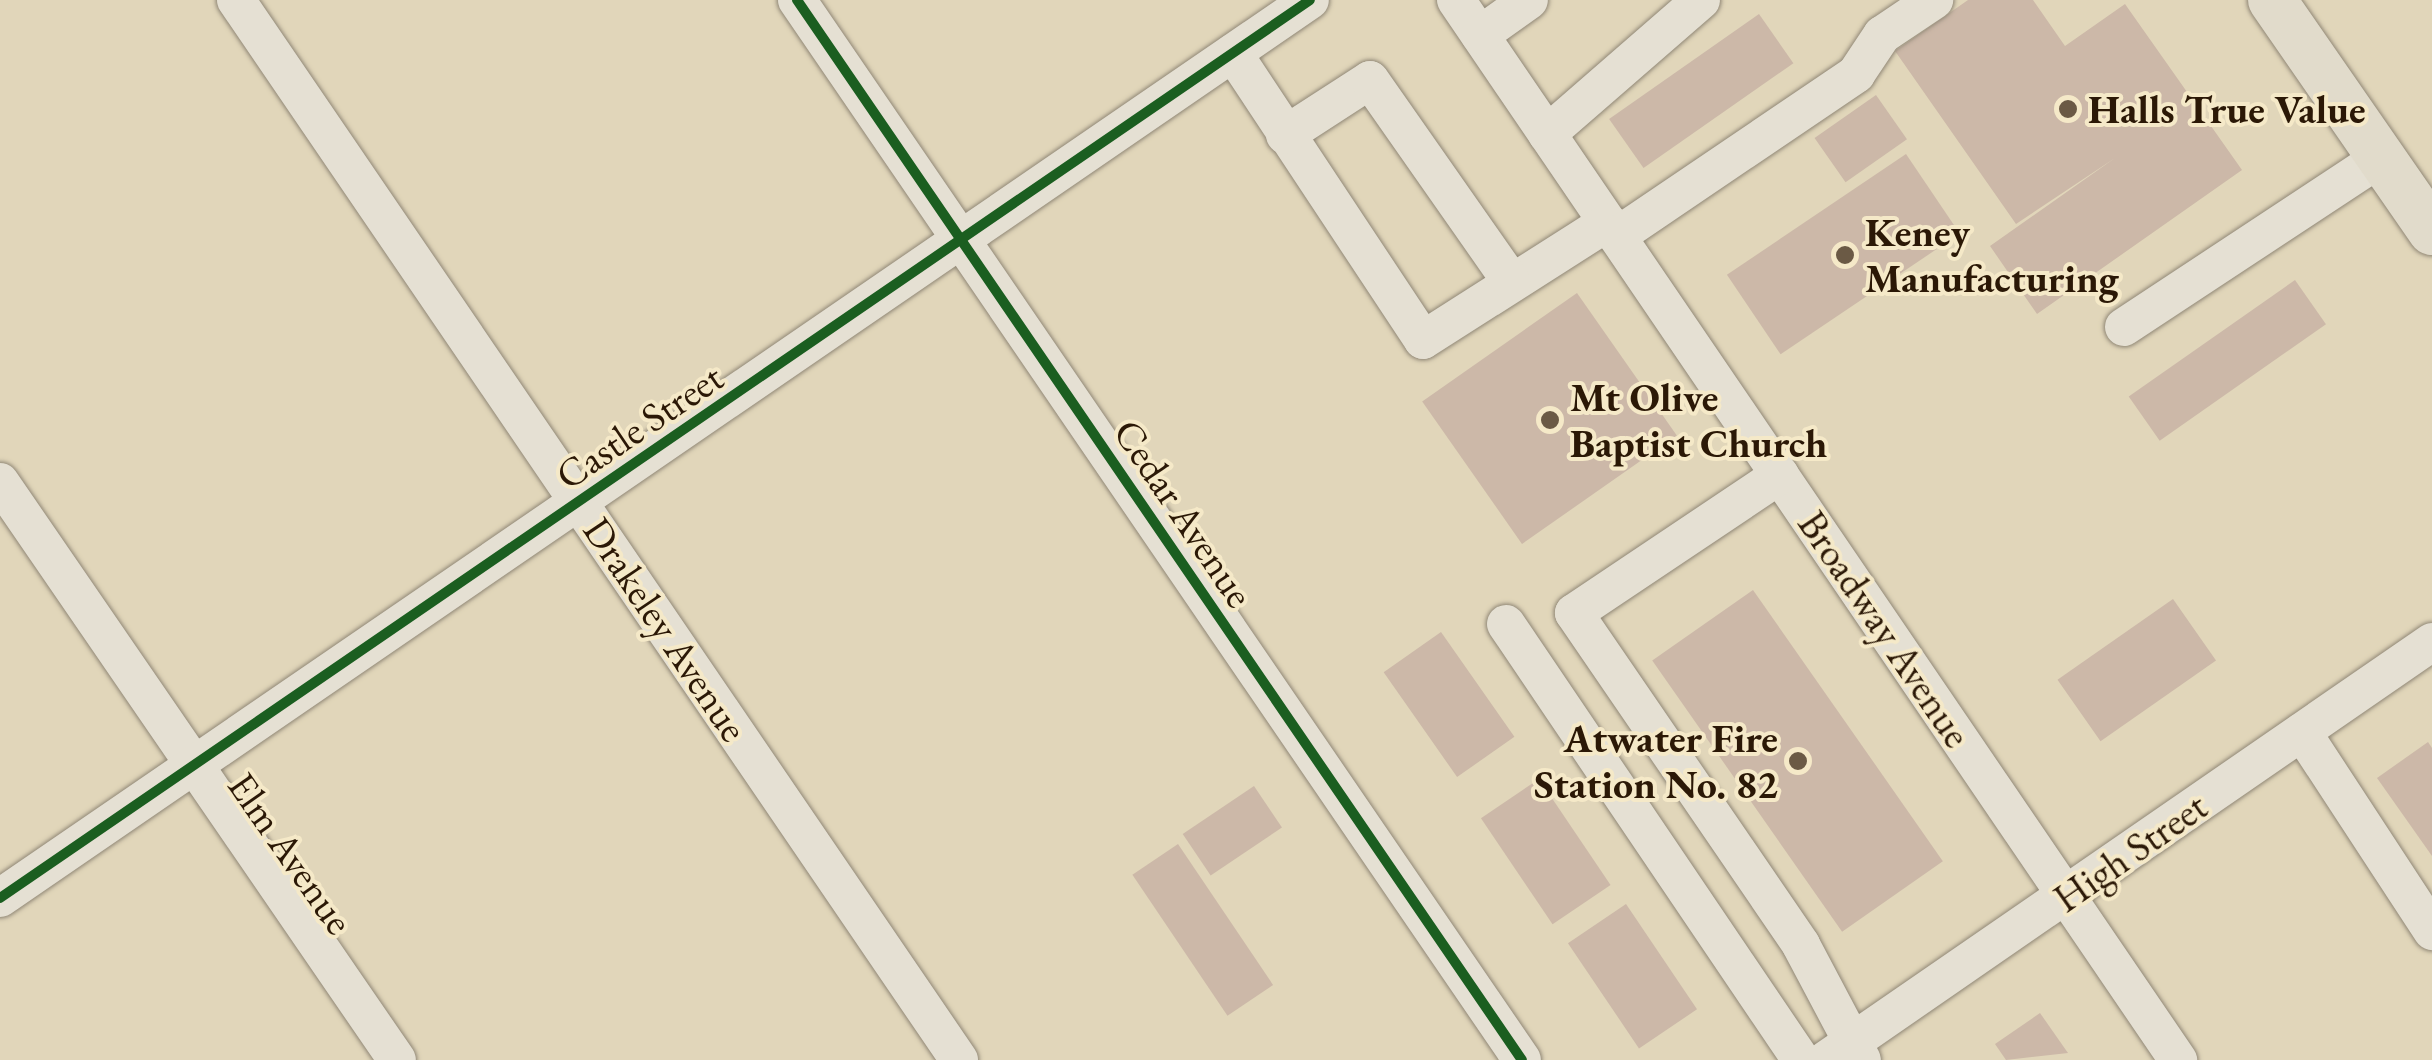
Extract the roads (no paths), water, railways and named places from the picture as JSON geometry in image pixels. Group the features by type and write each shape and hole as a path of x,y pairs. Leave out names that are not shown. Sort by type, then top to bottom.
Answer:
{"main road":[{"path":"2272,0 2432,230"}],"street":[{"name":"Drakeley Avenue","path":"236,0 958,1060"},
{"name":"Cedar Avenue","path":"796,0 1522,1060"},
{"name":"Castle Street","path":"0,898 1310,0"},
{"name":"Broadway Avenue","path":"1456,0 2178,1060"},
{"path":"1480,35 1530,0"},
{"path":"1548,134 1701,0"},
{"path":"1233,53 1422,340 1510,280 1612,229 1856,74 1882,35 1934,0"},
{"path":"1285,136 1370,80 1510,280"},
{"path":"2124,327 2382,157"},
{"path":"1780,475 1574,614 1801,945 1846,1054"},
{"name":"Elm Avenue","path":"0,482 397,1060"},
{"path":"1506,624 1801,1060"},
{"name":"High Street","path":"1846,1054 2432,642"},
{"path":"2302,732 2432,930"}],"place":[{"name":"Halls True Value","path":"2068,109"},
{"name":"Keney Manufacturing","path":"1845,255"},
{"name":"Mt Olive Baptist Church","path":"1550,420"},
{"name":"Atwater Fire Station No. 82","path":"1798,761"}]}
